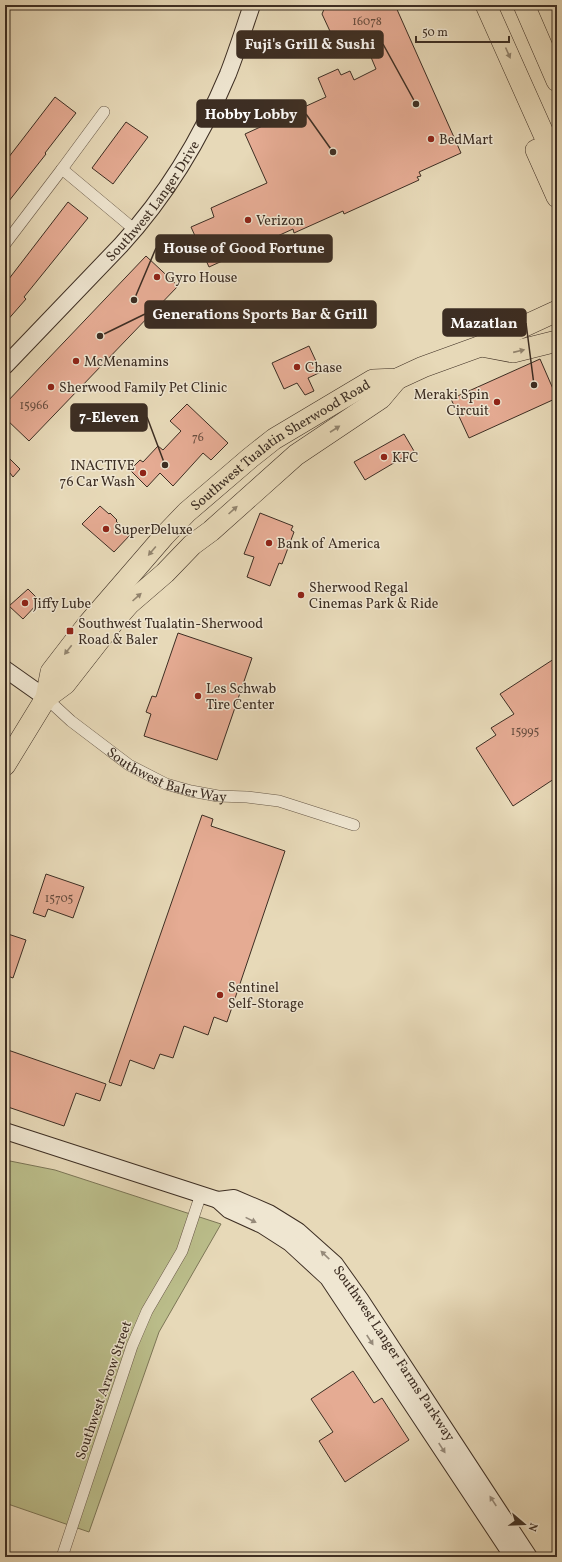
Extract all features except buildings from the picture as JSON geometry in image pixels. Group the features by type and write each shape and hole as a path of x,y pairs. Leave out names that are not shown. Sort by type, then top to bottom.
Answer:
{"highway":[{"path":"486,5 557,164"},
{"path":"524,5 557,81"},
{"path":"530,104 525,124 557,197"},
{"path":"549,315 557,294"},
{"name":"Southwest Tualatin Sherwood Road","path":"5,765 46,698 51,672 88,624 187,512 250,458 266,445 373,380 397,379 423,367 481,346 549,315"},
{"path":"481,346 513,352 557,341"},
{"name":"Southwest Tualatin Sherwood Road","path":"46,698 65,684 129,604 302,450 381,398 397,379"},
{"path":"201,539 207,522 217,507 233,489 256,469 263,458 266,445"}],"street":[{"name":"Southwest Langer Drive","path":"5,366 135,230 160,198 184,161 213,108 231,66 252,5"},
{"path":"5,244 104,112"},
{"path":"62,169 135,230"},
{"name":"Southwest Baler Way","path":"5,669 46,698 71,720 129,765 166,784 218,796 247,797 279,801 354,825"},
{"name":"Southwest Langer Farms Parkway","path":"5,1131 218,1200 230,1210 262,1225 290,1243 328,1278 513,1557"},
{"name":"Southwest Arrow Street","path":"62,1557 132,1346 147,1311 182,1251 201,1194"},
{"name":"Southwest Langer Farms Parkway","path":"218,1200 234,1198 274,1216 303,1236 335,1264 529,1557"}],"green space":[{"path":"5,1160 55,1170 221,1224 159,1332 89,1532 5,1503"}],"place":[{"name":"Fuji's Grill & Sushi","path":"416,104"},
{"name":"BedMart","path":"431,139"},
{"name":"Hobby Lobby","path":"333,152"},
{"name":"Verizon","path":"248,220"},
{"name":"Gyro House","path":"157,277"},
{"name":"House of Good Fortune","path":"134,300"},
{"name":"Generations Sports Bar & Grill","path":"100,336"},
{"name":"McMenamins","path":"76,361"},
{"name":"Chase","path":"297,367"},
{"name":"Mazatlan","path":"534,385"},
{"name":"Sherwood Family Pet Clinic","path":"51,387"},
{"name":"Meraki Spin Circuit","path":"497,402"},
{"name":"KFC","path":"384,457"},
{"name":"7-Eleven","path":"165,465"},
{"name":"INACTIVE 76 Car Wash","path":"143,473"},
{"name":"SuperDeluxe","path":"106,529"},
{"name":"Bank of America","path":"269,543"},
{"name":"Sherwood Regal Cinemas Park & Ride","path":"301,595"},
{"name":"Jiffy Lube","path":"25,603"},
{"name":"Southwest Tualatin-Sherwood Road & Baler","path":"70,631"},
{"name":"Les Schwab Tire Center","path":"198,696"},
{"name":"Sentinel Self-Storage","path":"220,995"}]}
